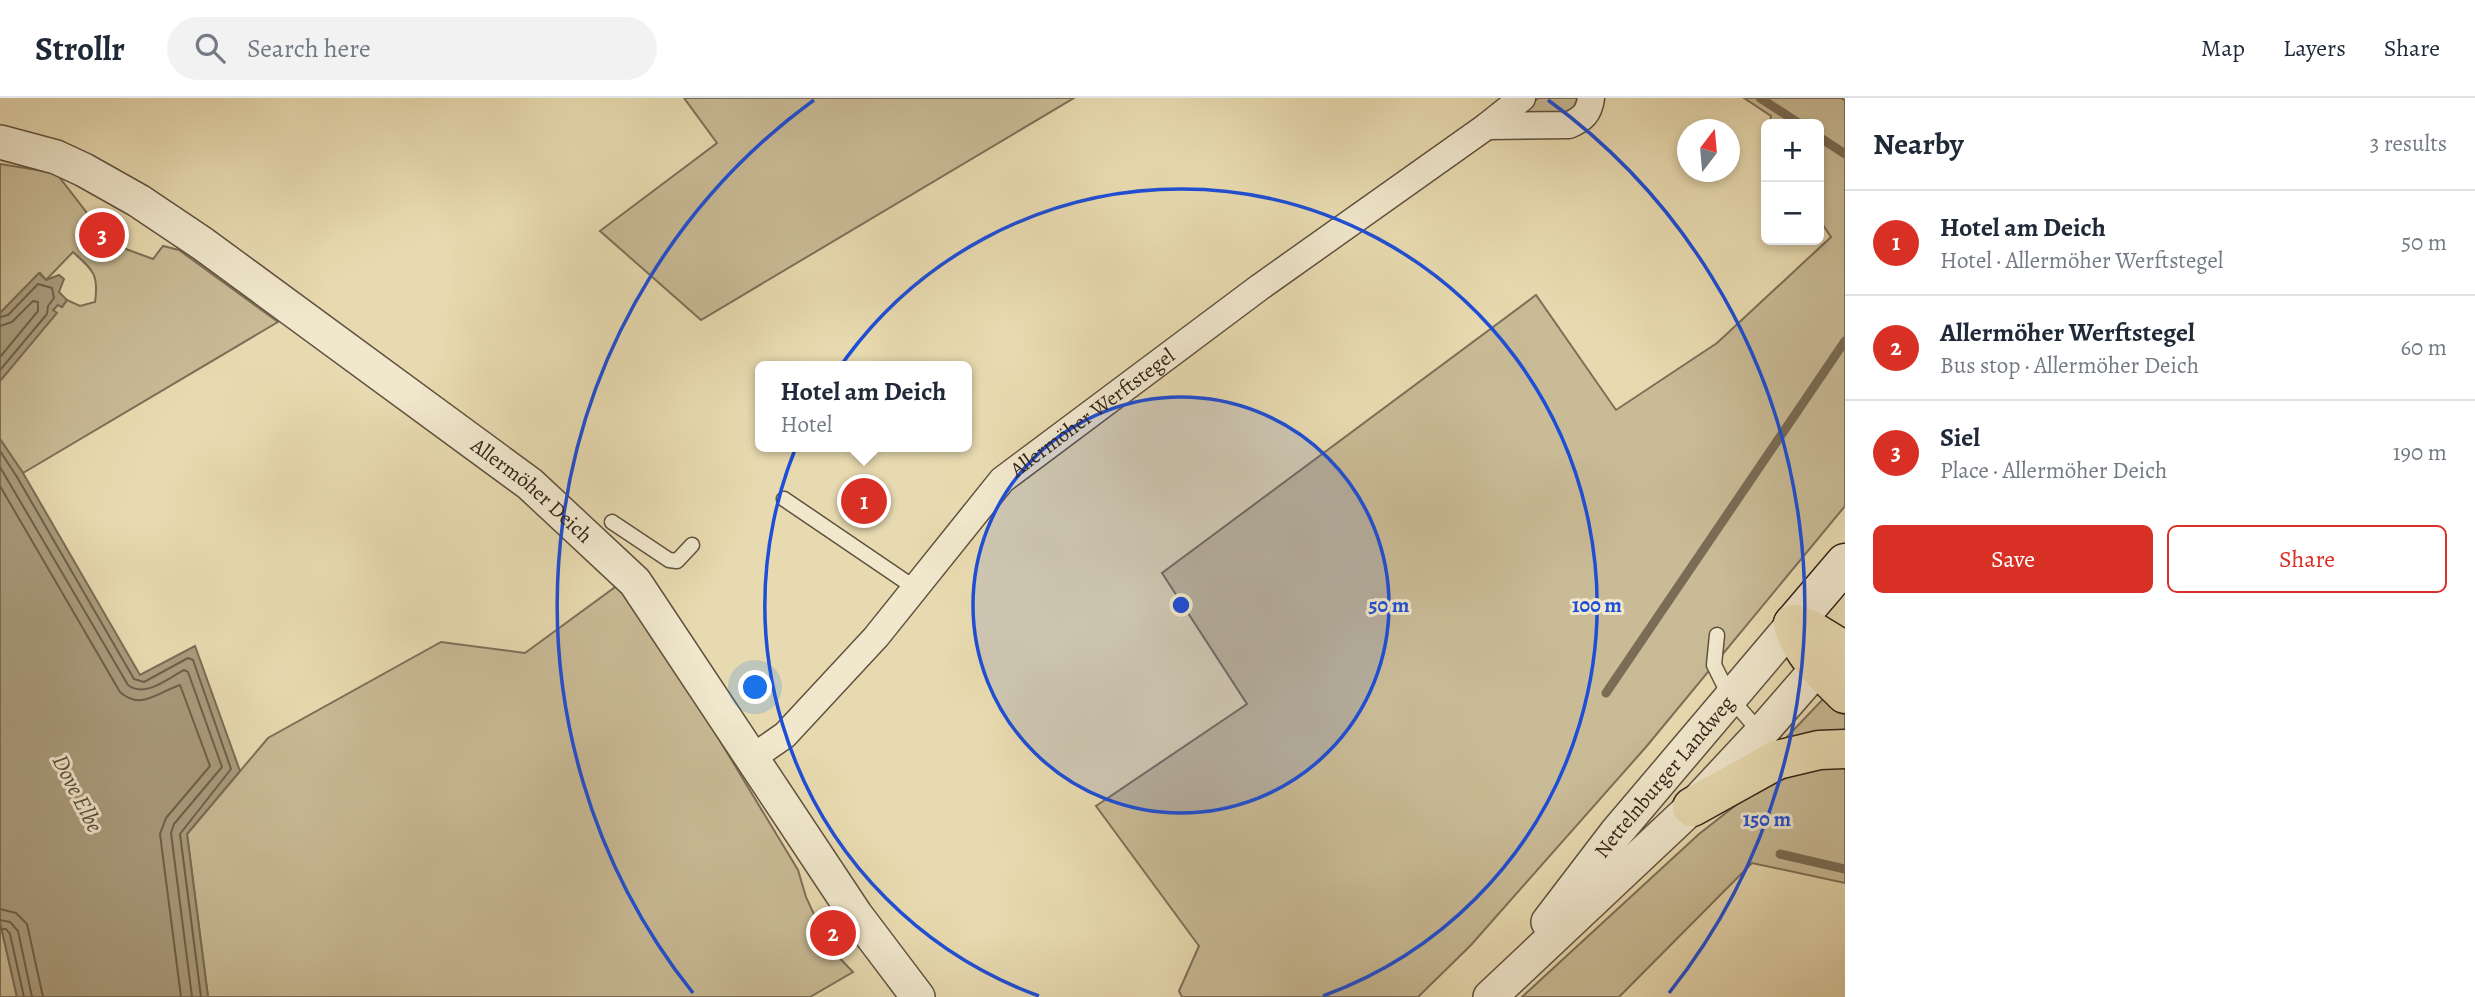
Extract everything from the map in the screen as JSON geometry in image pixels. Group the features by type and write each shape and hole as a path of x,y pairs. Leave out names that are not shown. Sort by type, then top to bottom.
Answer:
{"highway":[{"path":"1793,624 1806,655 1836,650 1845,694"},
{"path":"1692,807 1773,751 1845,749"}],"main road":[{"name":"Nettelnburger Landweg","path":"1793,624 1845,563"}],"street":[{"name":"Allermöher Werftstegel","path":"751,758 785,735 876,637 1002,480 1260,287 1487,126 1522,98"},
{"path":"1487,126 1569,125 1580,121 1587,114 1591,98"},
{"name":"Allermöher Deich","path":"0,142 56,157 139,201 203,244 530,484 635,582 856,915 918,997"},
{"name":"Nettelnburger Landweg","path":"1490,997 1616,833 1793,624"},
{"path":"1773,751 1836,650"},
{"name":"Nettelnburger Landweg","path":"1490,997 1692,807"}],"lane":[{"path":"784,499 915,588"},
{"path":"612,522 669,560 677,561 692,545"},
{"path":"1717,635 1714,665 1731,699 1773,751"}],"shaded area":[{"path":"684,98 1074,98 701,320 600,231 717,143"},
{"path":"1539,98 1578,98 1573,110 1565,113 1526,117 1518,111"},
{"path":"1744,98 1845,100 1845,506 1646,747 1471,945 1418,997 1182,997 1179,991 1199,946 1096,806 1247,704 1162,573 1536,295 1616,410 1717,343 1831,237 1824,226 1824,119 1771,119 1771,116"},
{"path":"0,164 56,173 94,222 84,237 103,256 115,245 153,259 163,246 179,250 278,322 23,473 0,439 0,381 56,313 53,310 58,304 62,307 67,300 80,306 95,302 96,285 90,268 73,252 46,280 40,273 0,313"},
{"path":"618,585 679,673 798,870 806,897 829,947 853,972 810,997 208,997 187,834 268,738 441,642 525,653"},
{"path":"1824,698 1845,715 1845,735 1784,740"},
{"path":"1845,765 1845,883 1752,863 1619,997 1522,997 1699,834 1745,798 1802,770"},
{"path":"0,922 17,997 0,997"}],"water":[{"path":"39,273 46,280 59,275 64,279 59,292 67,300 62,307 58,305 53,310 57,313 0,381 0,313"},
{"name":"Dove Elbe","path":"0,439 23,473 140,675 195,646 240,771 187,834 208,997 17,997 0,922"}],"waterway":[{"path":"1760,98 1792,119"},
{"path":"1824,140 1845,154"},
{"path":"1606,693 1845,341"},
{"path":"1780,854 1845,869"}],"place":[{"name":"Siel","path":"102,235"},
{"name":"Hotel am Deich","path":"864,501"},
{"name":"Allermöher Werftstegel","path":"833,933"}]}
